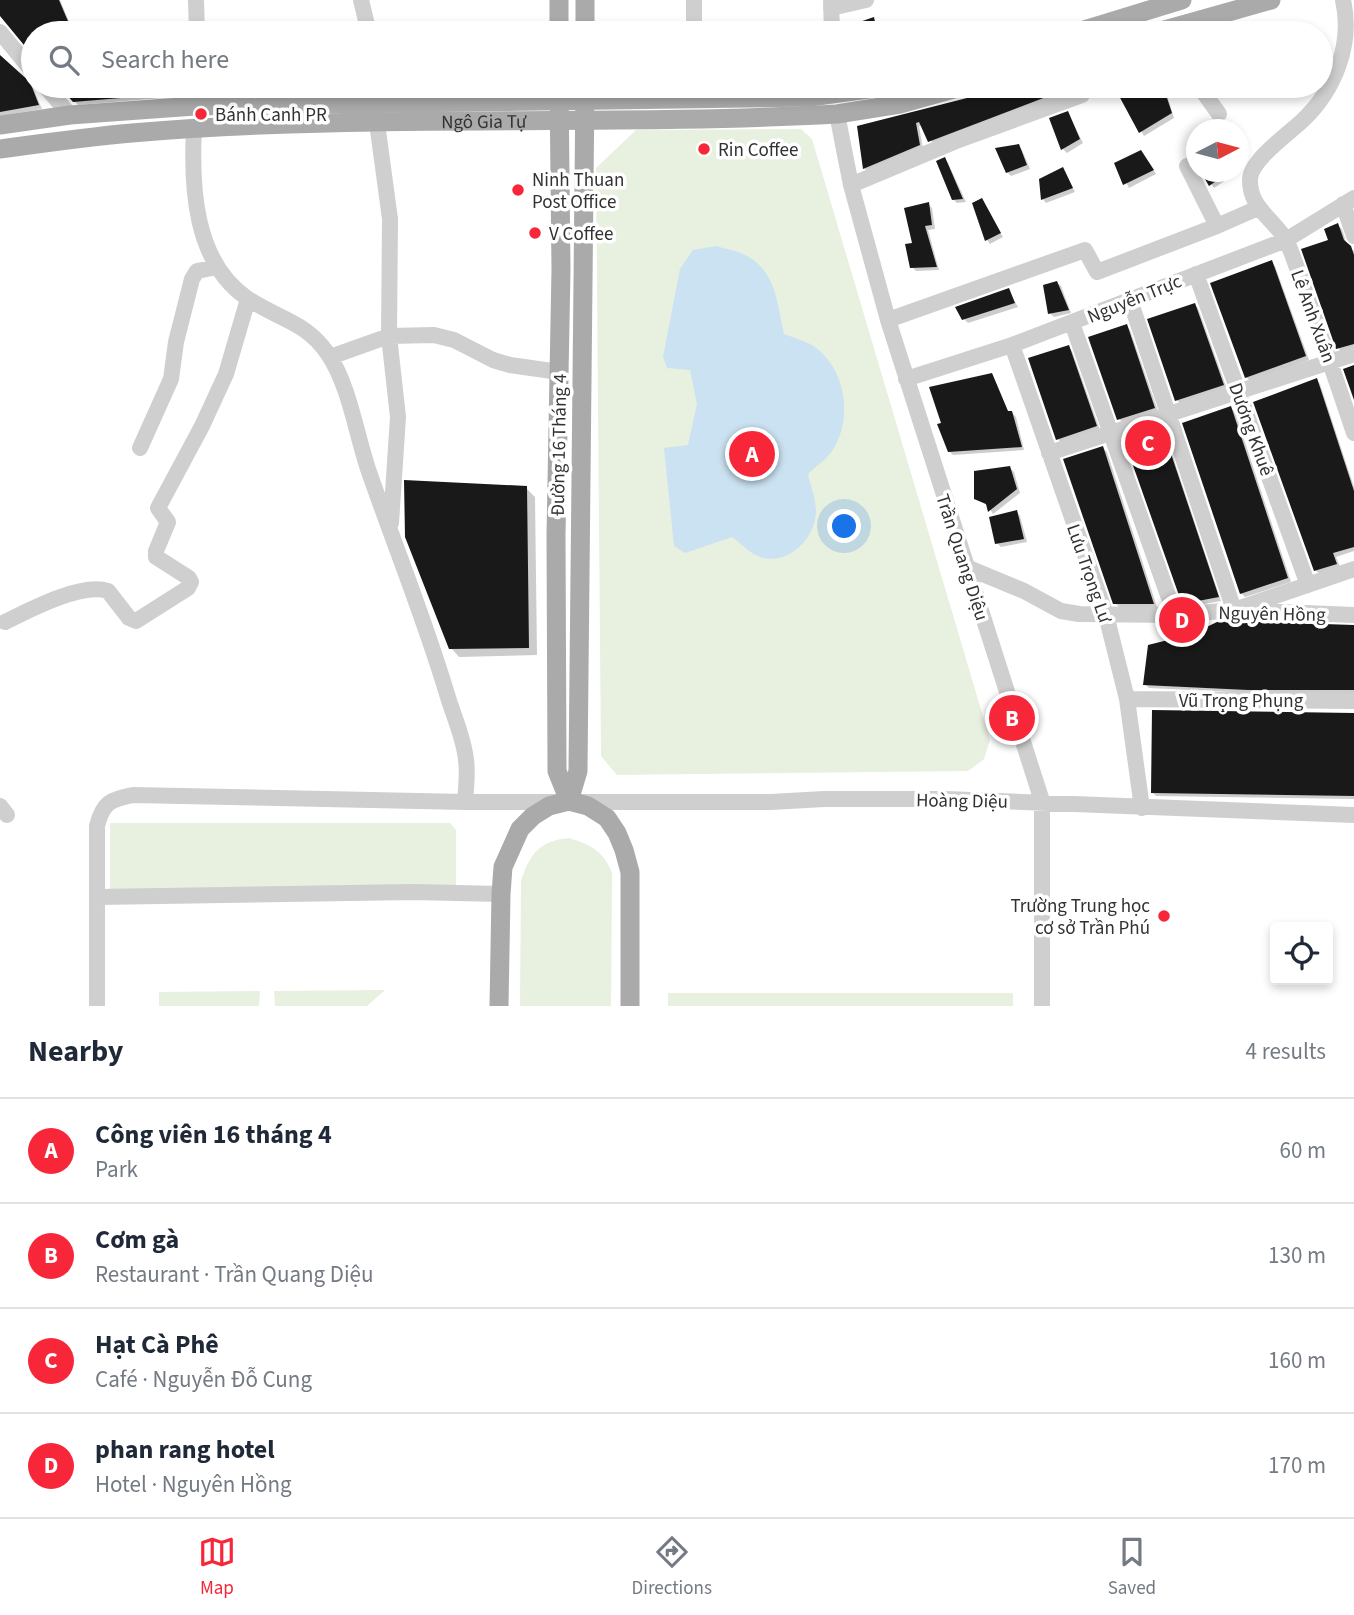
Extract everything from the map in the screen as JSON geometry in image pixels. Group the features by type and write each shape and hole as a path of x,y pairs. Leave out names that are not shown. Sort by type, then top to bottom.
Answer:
{"main road":[{"path":"559,0 559,21"},
{"path":"585,0 585,21"},
{"path":"1204,21 1271,0"},
{"path":"1112,21 1171,2"},
{"name":"Ngô Gia Tự","path":"0,125 70,115 195,106 376,104 476,98"},
{"name":"Đường 16 Tháng 4","path":"559,98 561,269 556,535 557,771 569,801"},
{"name":"Đường 16 Tháng 4","path":"569,801 578,771 584,98"},
{"name":"Ngô Gia Tự","path":"0,149 75,139 194,129 376,104 584,121 835,98 900,104 921,98"},
{"path":"194,129 195,106"},
{"path":"70,115 75,139"},
{"path":"561,269 583,268"},
{"path":"559,442 581,441"},
{"path":"556,535 580,535"},
{"path":"499,1006 503,867 520,829 533,816 550,806 569,801 589,806 607,818 624,850 630,872 631,894 630,1006"}],"street":[{"path":"196,0 197,21"},
{"path":"361,0 366,21"},
{"path":"694,0 694,21"},
{"path":"831,4 866,0"},
{"path":"1333,78 1346,43 1346,11 1343,0"},
{"path":"1171,2 1174,21"},
{"path":"0,32 21,57"},
{"path":"55,98 70,115"},
{"path":"195,98 195,106"},
{"name":"Trần Quang Diệu","path":"835,98 850,185 888,320 1042,801 1042,1006"},
{"path":"850,185 956,141 1071,98"},
{"path":"1208,98 1219,114"},
{"path":"1286,240 1258,208 1251,192 1251,171 1303,120 1321,98"},
{"path":"376,104 390,219 389,336 398,417 390,533"},
{"path":"194,129 193,184 208,250 217,267 248,299 305,329 317,339 330,357 343,388 390,533 430,635 466,759 466,802"},
{"path":"1195,182 1217,226"},
{"path":"1349,201 1354,236"},
{"name":"Nguyễn Trực","path":"906,379 1012,345 1286,240 1349,201"},
{"path":"888,320 1085,250 1097,272 1258,208"},
{"name":"Lê Anh Xuân","path":"1286,240 1354,433"},
{"path":"140,449 172,379 176,342 192,279 197,271 217,267"},
{"name":"Dương Khuê","path":"1196,274 1308,585"},
{"path":"5,622 48,601 97,589 108,591 129,618 136,621 188,588 191,582 189,578 156,557 168,522 158,508 202,426 226,374 248,299"},
{"path":"1130,300 1234,610 1354,569"},
{"path":"1072,323 1175,615"},
{"path":"330,357 389,336 434,335 454,340 492,360 559,372"},
{"name":"Lưu Trọng Lư","path":"1012,345 1106,615 1127,699 1142,808"},
{"path":"1049,453 1354,354"},
{"name":"Nguyên Hồng","path":"967,567 1024,591 1061,611 1106,615 1175,615 1234,610 1354,615"},
{"name":"Vũ Trọng Phụng","path":"1127,699 1354,701"},
{"name":"Hoàng Diệu","path":"97,897 97,826 102,810 113,799 133,795 466,802 944,799 1354,815"},
{"path":"97,1006 97,897 413,892 501,894"}],"green space":[{"path":"801,129 812,139 990,740 984,759 968,771 617,775 601,756 596,168 636,130"},
{"path":"110,823 450,823 456,830 456,886 110,891"},
{"path":"569,838 595,849 605,859 612,873 611,1006 520,1006 521,881 537,850 550,842"},
{"path":"385,990 367,1006 275,1006 274,991"},
{"path":"260,991 259,1006 159,1006 159,992"},
{"path":"668,993 1013,993 1013,1006 668,1006"}],"water":[{"path":"716,246 737,251 754,260 762,268 777,299 784,334 810,344 822,353 839,378 843,393 843,423 839,438 830,454 808,474 816,511 811,532 798,548 779,558 769,559 755,555 732,537 685,553 674,546 664,448 688,445 697,404 690,370 667,368 663,357 680,269 693,250"}],"building":[{"path":"0,0 59,0 68,21 21,21 21,41 0,16"},
{"path":"0,55 21,74 21,98 36,98 39,105 0,112"},
{"path":"70,98 120,98 73,102"},
{"path":"967,98 1043,98 928,142 919,122 916,123 920,145 863,169 857,126"},
{"path":"1120,98 1167,98 1172,113 1139,133"},
{"path":"1068,111 1080,139 1061,150 1049,118"},
{"path":"1019,144 1027,165 1006,173 995,148"},
{"path":"1141,150 1154,170 1123,185 1114,163"},
{"path":"945,157 963,199 952,200 936,161"},
{"path":"1063,167 1073,188 1041,200 1039,179"},
{"path":"982,198 1001,233 985,241 972,203"},
{"path":"929,202 932,225 925,226 937,267 910,268 905,244 912,243 904,208"},
{"path":"1338,223 1344,240 1351,246 1354,255 1354,344 1336,349 1301,249 1328,240 1324,229"},
{"path":"1272,260 1306,356 1245,378 1210,283"},
{"path":"1057,281 1069,310 1048,314 1043,285"},
{"path":"1009,288 1015,303 962,320 955,307"},
{"path":"1195,303 1224,385 1175,401 1147,319"},
{"path":"1127,324 1155,408 1117,420 1088,337"},
{"path":"1069,345 1097,426 1056,440 1028,358"},
{"path":"1354,365 1354,400 1343,369"},
{"path":"992,373 1008,411 1012,411 1022,447 948,452 937,424 941,423 929,387"},
{"path":"1317,378 1354,491 1354,547 1333,553 1337,564 1314,571 1253,402"},
{"path":"1231,406 1288,578 1240,594 1182,423"},
{"path":"1162,427 1219,597 1182,604 1124,440"},
{"path":"1103,446 1154,604 1113,604 1063,459"},
{"path":"1010,466 1017,489 988,512 986,504 974,499 974,471"},
{"path":"404,480 527,486 529,648 449,649 405,537"},
{"path":"1017,510 1024,539 995,544 989,517"},
{"path":"1217,622 1354,625 1354,690 1248,690 1143,685 1148,645 1192,634"},
{"path":"1152,710 1354,713 1354,796 1151,793"}],"place":[{"name":"Bánh Canh PR","path":"201,114"},
{"name":"Rin Coffee","path":"704,149"},
{"name":"Ninh Thuan Post Office","path":"518,190"},
{"name":"V Coffee","path":"535,233"},
{"name":"Hạt Cà Phê","path":"1148,443"},
{"name":"Công viên 16 tháng 4","path":"752,454"},
{"name":"phan rang hotel","path":"1182,620"},
{"name":"Cơm gà","path":"1012,718"},
{"name":"Trường Trung học cơ sở Trần Phú","path":"1164,916"}]}
